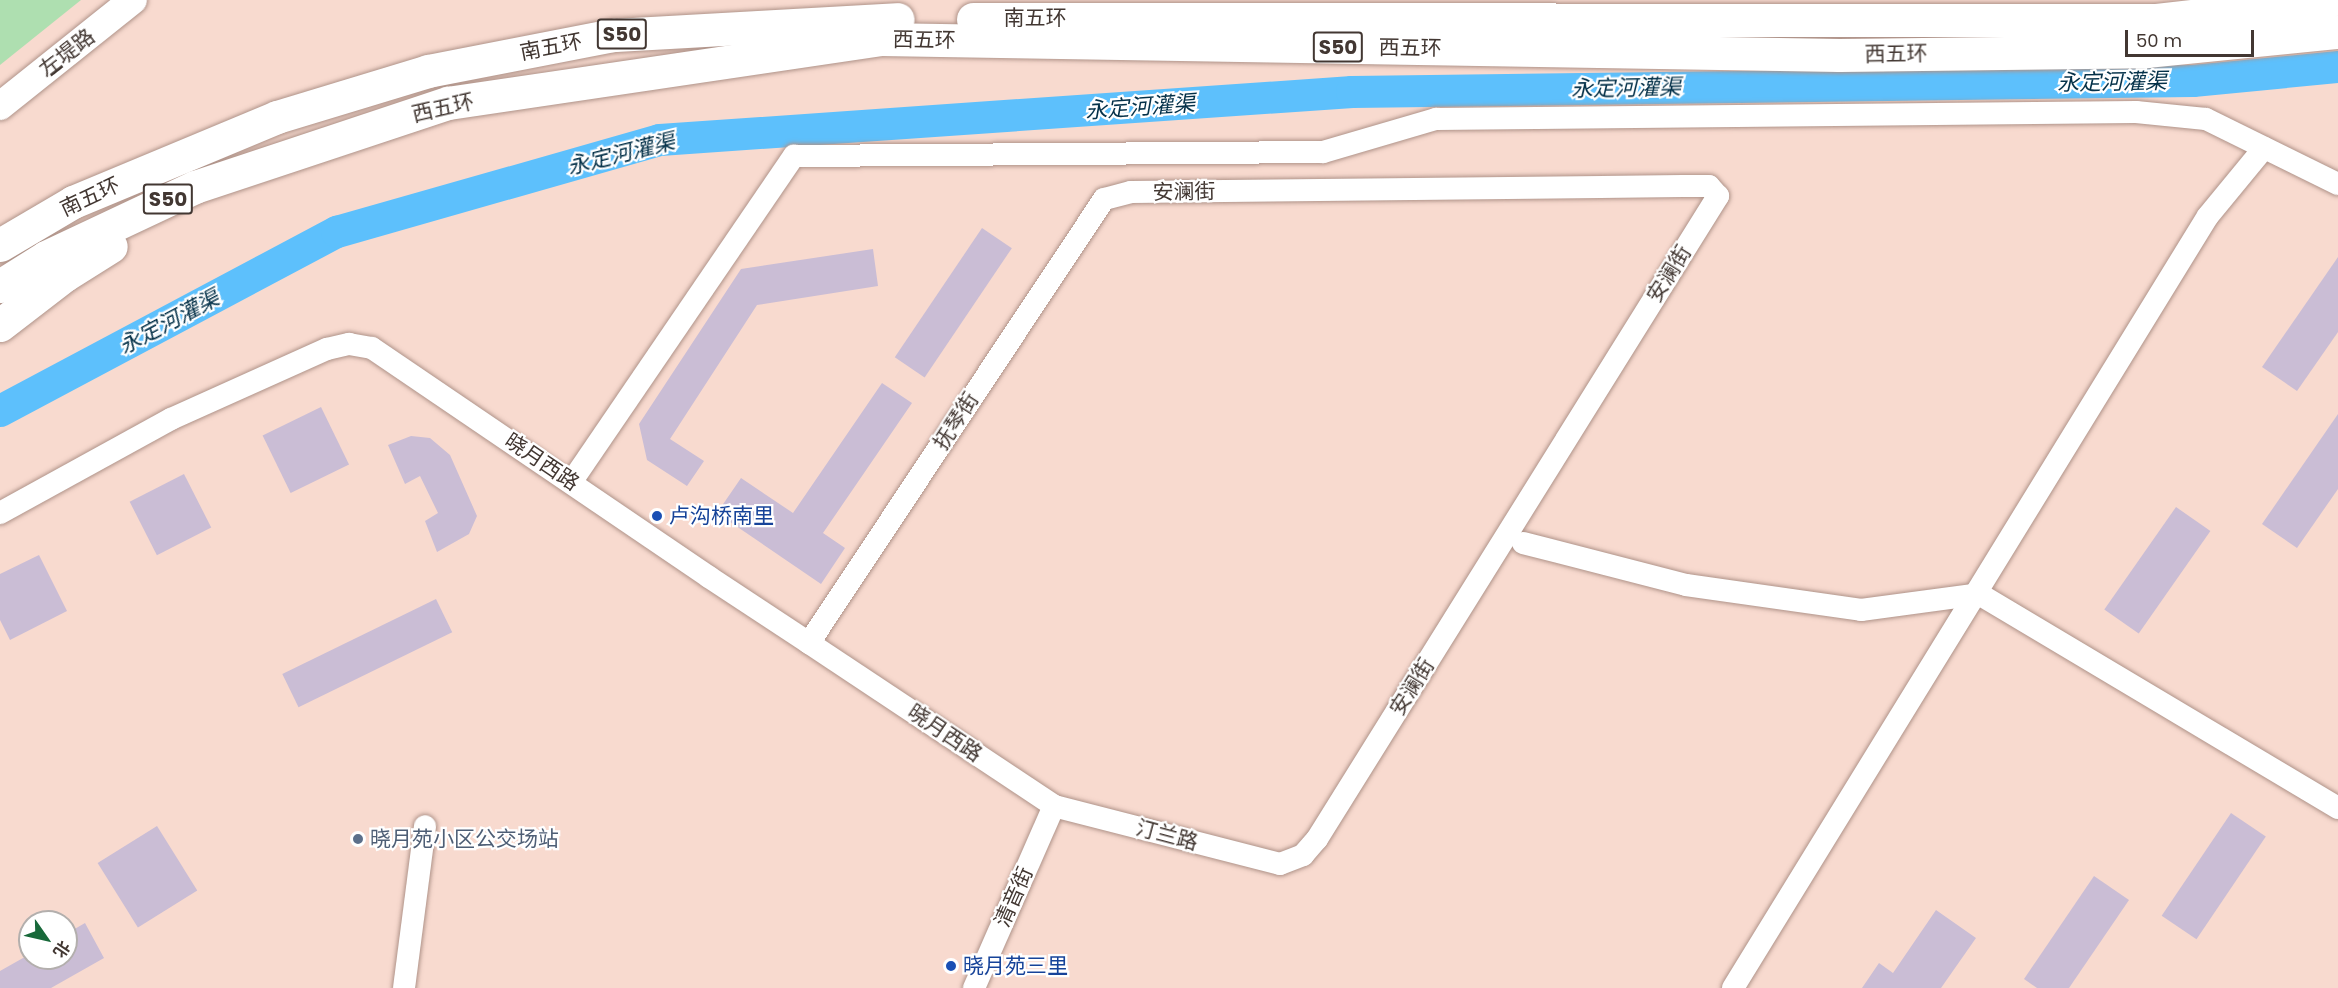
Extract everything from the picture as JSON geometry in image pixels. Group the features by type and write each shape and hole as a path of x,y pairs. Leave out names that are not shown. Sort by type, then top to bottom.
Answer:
{"highway":[{"path":"1083,0 1281,16"},
{"name":"西五环","path":"1281,16 2155,20 2334,0"},
{"name":"南五环","path":"0,245 74,202 277,117 428,71 614,35 850,20 1281,16"},
{"name":"西五环","path":"346,135 448,103 880,39 1839,55 2145,51 2338,32"},
{"path":"0,325 66,274 114,244 346,135"},
{"name":"南五环","path":"0,286 46,257 195,187 346,135"}],"main road":[{"name":"左堤路","path":"0,106 133,0"}],"street":[{"path":"572,481 794,156 1323,152 1436,119 2136,111 2206,119 2338,184"},
{"path":"1732,988 1978,594 2208,216 2264,148"},
{"name":"安澜街","path":"1104,199 1131,192 1683,186 1709,186 1718,196 1317,839 1303,855 1280,864"},
{"name":"抚琴街","path":"809,643 1104,199"},
{"name":"晓月西路","path":"0,513 171,419 327,348 350,344 372,348 1054,806"},
{"path":"1523,543 1686,585 1861,610 1978,594 2338,808"},
{"name":"汀兰路","path":"1054,806 1280,864"},
{"name":"清音街","path":"974,988 1054,806"},
{"path":"404,988 425,826"}],"green space":[{"path":"0,0 81,0 0,65"}],"building":[{"path":"982,228 1012,248 925,377 895,357"},
{"path":"873,249 878,286 757,305 670,439 704,461 687,486 647,460 639,424 741,269"},
{"path":"2338,257 2338,332 2297,391 2262,367"},
{"path":"882,383 912,403 823,533 845,548 821,584 717,513 741,478 793,513"},
{"path":"321,407 349,465 291,493 263,435"},
{"path":"2338,414 2338,489 2297,548 2262,524"},
{"path":"411,436 430,438 450,455 477,516 469,534 437,552 425,521 438,513 420,476 405,484 388,445"},
{"path":"184,474 211,527 157,555 130,502"},
{"path":"2176,507 2210,531 2139,633 2104,609"},
{"path":"39,555 67,611 10,640 0,620 0,574"},
{"path":"436,599 452,632 299,707 282,674"},
{"path":"2231,813 2266,836 2196,939 2162,916"},
{"path":"157,826 197,890 138,928 98,863"},
{"path":"2094,876 2129,900 2069,988 2037,988 2024,979"},
{"path":"1936,910 1976,938 1941,988 1862,988 1879,963 1893,973"},
{"path":"85,923 104,958 51,988 0,988 0,971 18,961 18,970 78,970 78,927"}],"waterway":[{"name":"永定河灌渠","path":"0,411 337,232 660,140 1352,92 2193,81 2338,67"}],"place":[{"name":"卢沟桥南里","path":"657,516"},
{"name":"晓月苑小区公交场站","path":"358,839"},
{"name":"晓月苑三里","path":"951,966"}]}
